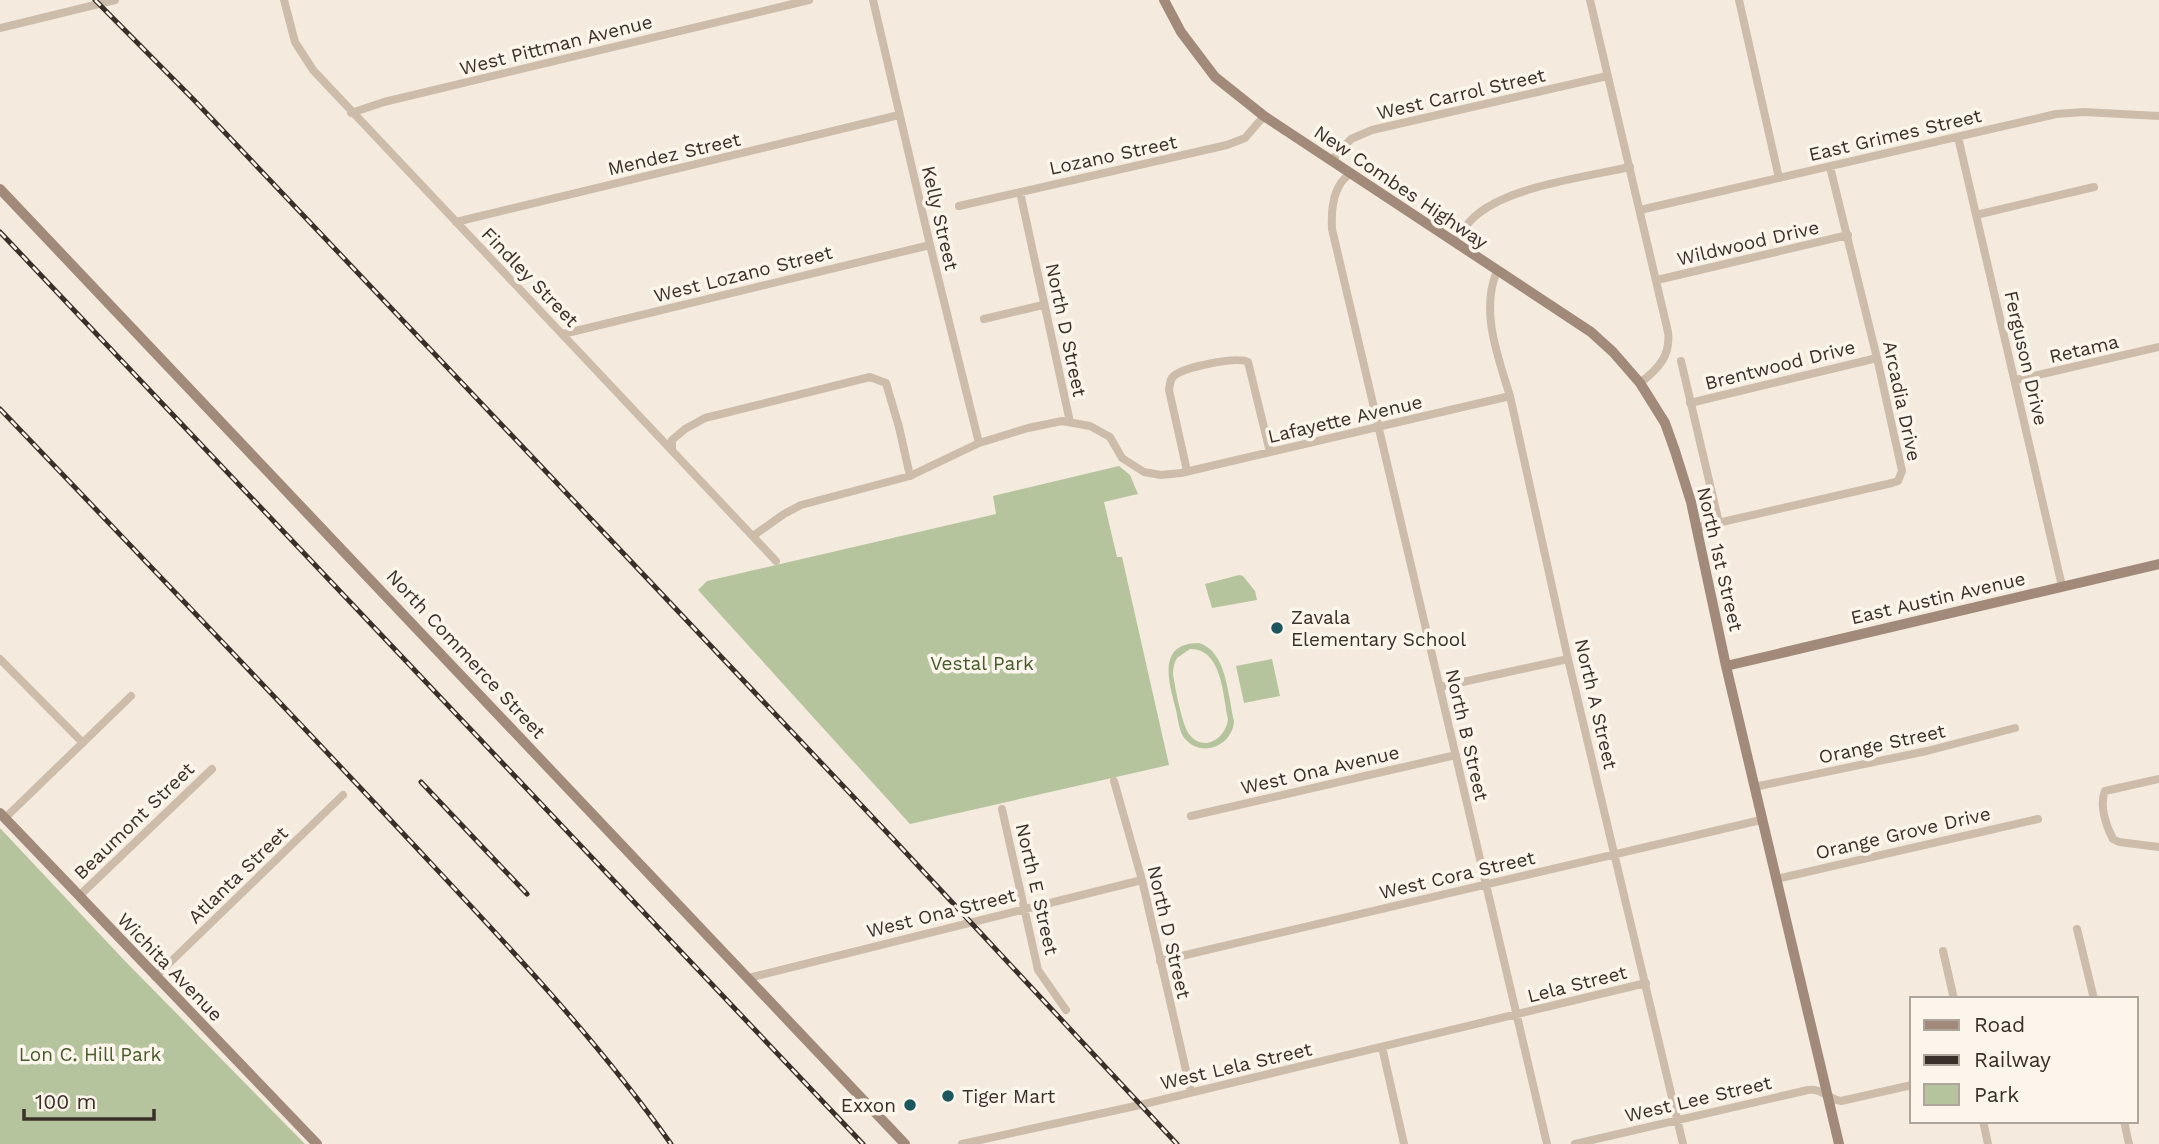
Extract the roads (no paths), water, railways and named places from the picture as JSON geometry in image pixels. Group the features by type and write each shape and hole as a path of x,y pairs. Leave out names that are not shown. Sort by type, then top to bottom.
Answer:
{"street":[{"path":"0,28 115,0"},
{"name":"Findley Street","path":"284,0 295,42 313,70 776,561"},
{"name":"West Pittman Avenue","path":"351,113 384,102 809,0"},
{"name":"Kelly Street","path":"873,0 979,443"},
{"name":"New Combes Highway","path":"1164,0 1181,32 1215,77 1264,116 1591,332 1614,352 1640,383"},
{"path":"1590,0 1668,332 1669,347 1663,362 1640,383"},
{"path":"1740,0 1779,178"},
{"name":"West Carrol Street","path":"1331,161 1348,142 1372,130 1607,76"},
{"name":"East Grimes Street","path":"1640,210 2056,114 2084,112 2159,116"},
{"name":"Mendez Street","path":"456,222 900,115"},
{"name":"Lozano Street","path":"959,206 1227,145 1245,138 1264,116"},
{"name":"Ferguson Drive","path":"1958,137 2062,586"},
{"path":"1454,242 1468,222 1481,211 1516,193 1630,167"},
{"name":"Arcadia Drive","path":"1696,528 1898,481 1902,471 1830,167"},
{"name":"North B Street","path":"1350,174 1345,177 1335,197 1332,229 1547,1144"},
{"path":"1976,215 2094,187"},
{"name":"North Commerce Street","path":"0,189 905,1144"},
{"name":"North D Street","path":"1020,192 1070,422 1090,425 1110,437 1122,458 1143,472 1161,475 1187,471"},
{"name":"Wildwood Drive","path":"1657,281 1847,235"},
{"name":"West Lozano Street","path":"563,334 930,245"},
{"name":"North A Street","path":"1497,271 1489,304 1500,363 1510,396 1568,659 1683,1144"},
{"path":"984,318 1043,305"},
{"name":"Retama","path":"2016,380 2159,347"},
{"name":"Brentwood Drive","path":"1690,403 1877,358"},
{"path":"1187,471 1168,390 1172,377 1177,373 1215,363 1243,359 1248,362 1270,452"},
{"path":"1681,361 1719,523"},
{"path":"672,449 673,440 685,429 705,418 870,377 886,383 910,476"},
{"name":"North 1st Street","path":"1640,383 1665,423 1691,502 1761,820 1839,1144"},
{"name":"Lafayette Avenue","path":"1187,471 1510,396"},
{"path":"753,536 801,505 910,476 979,443 1028,428 1062,421 1070,422"},
{"name":"East Austin Avenue","path":"1726,666 2159,564"},
{"path":"0,659 83,743"},
{"path":"1440,687 1568,659"},
{"path":"2,816 131,696"},
{"name":"Orange Street","path":"1754,787 1927,751 2015,728"},
{"name":"West Ona Avenue","path":"1191,816 1456,755"},
{"name":"Beaumont Street","path":"79,897 212,769"},
{"path":"2159,779 2105,791 2103,796 2104,815 2112,839 2159,847"},
{"name":"North D Street","path":"1114,781 1142,880 1191,1092"},
{"name":"Atlanta Street","path":"155,977 343,795"},
{"name":"North E Street","path":"1002,809 1038,970 1066,1010"},
{"name":"Wichita Avenue","path":"2,816 317,1144"},
{"name":"Orange Grove Drive","path":"1776,879 2038,818"},
{"name":"West Cora Street","path":"1160,961 1761,820"},
{"name":"West Ona Street","path":"748,978 1142,880"},
{"path":"2077,929 2094,997"},
{"path":"1943,951 1954,997"},
{"name":"Lela Street","path":"1517,1015 1646,983"},
{"name":"West Lela Street","path":"961,1144 1517,1015"},
{"path":"1382,1047 1404,1144"},
{"name":"West Lee Street","path":"1575,1144 1808,1090 1821,1091 1834,1100 1848,1100 1910,1085"},
{"path":"1983,1123 1988,1144"},
{"path":"2124,1123 2129,1144"}],"railway":[{"path":"95,0 194,100 607,536 1177,1144"},
{"path":"0,232 863,1144"},
{"path":"0,409 505,943 608,1061 671,1144"},
{"path":"421,782 527,894"}],"place":[{"name":"Zavala Elementary School","path":"1277,628"},
{"name":"Tiger Mart","path":"948,1096"},
{"name":"Exxon","path":"910,1105"}],"park label":[{"name":"Vestal Park","path":"982,663"},
{"name":"Lon C. Hill Park","path":"90,1054"}]}
